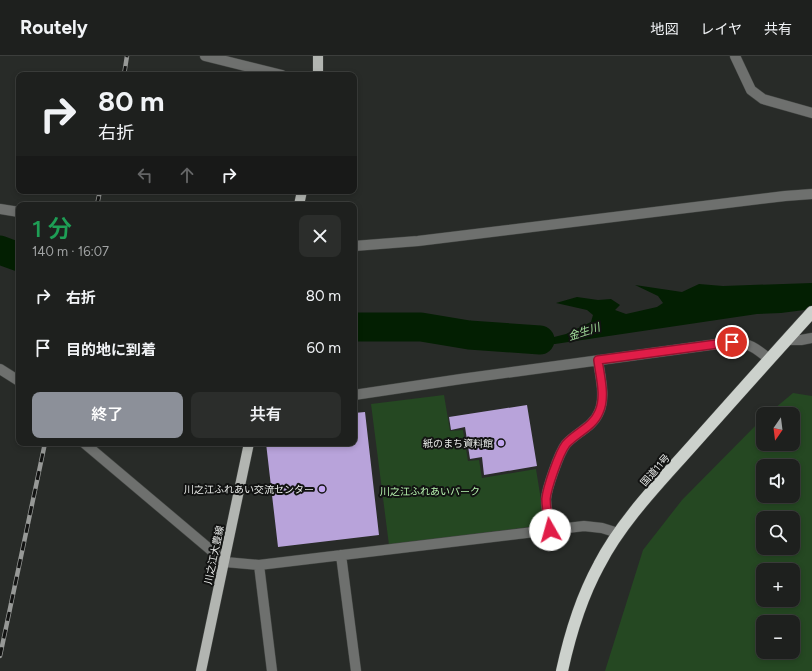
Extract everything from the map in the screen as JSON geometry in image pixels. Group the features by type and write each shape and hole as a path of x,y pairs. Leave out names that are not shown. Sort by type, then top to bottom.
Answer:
{"highway":[{"name":"国道11号","path":"562,671 576,619 586,591 599,564 618,533 659,482 812,312"}],"main road":[{"path":"318,56 318,72"},
{"name":"川之江大豊線","path":"201,671 248,446"}],"street":[{"path":"205,56 270,72"},
{"path":"735,56 750,90 763,99 812,113"},
{"path":"357,246 418,241 812,194"},
{"path":"0,209 16,212"},
{"path":"787,340 812,338"},
{"path":"357,395 732,342 744,343 757,349 769,359"},
{"path":"550,530 546,498 560,457 566,444 594,422 600,411 602,399 598,360"},
{"path":"0,369 16,379"},
{"path":"88,446 225,562 258,565 584,526 602,528 618,533"},
{"path":"341,555 356,671"},
{"path":"258,565 272,671"}],"green space":[{"path":"793,393 812,396 812,671 605,671 643,550 682,500 756,425 756,451 800,451 800,407 776,407"},
{"name":"川之江ふれあいパーク","path":"444,395 450,431 463,430 468,461 479,460 482,478 536,469 545,525 389,545 371,404"}],"water":[{"path":"812,283 812,309 757,314 555,344 451,337 550,338 566,334 591,322 593,315 587,310 556,303 577,297 598,300 611,299 620,305 615,310 626,314 657,307 663,303 658,296 635,285 682,292 699,284 723,286"}],"building":[{"name":"紙のまち資料館","path":"527,405 537,466 484,475 482,457 470,459 465,427 451,430 449,417"},
{"name":"川之江ふれあい交流センター","path":"365,412 379,535 278,547 266,446 357,446 357,413"}],"waterway":[{"name":"金生川","path":"0,250 16,256"},
{"name":"金生川","path":"357,327 421,327 469,335 540,340"}],"railway":[{"path":"124,72 127,56"},
{"path":"98,202 99,194"},
{"path":"0,656 44,446"}],"place":[{"name":"紙のまち資料館","path":"501,443"},
{"name":"川之江ふれあい交流センター","path":"322,489"}],"route":[{"path":"550,530 546,498 560,457 566,444 594,422 600,411 602,399 598,360 732,342"}]}
